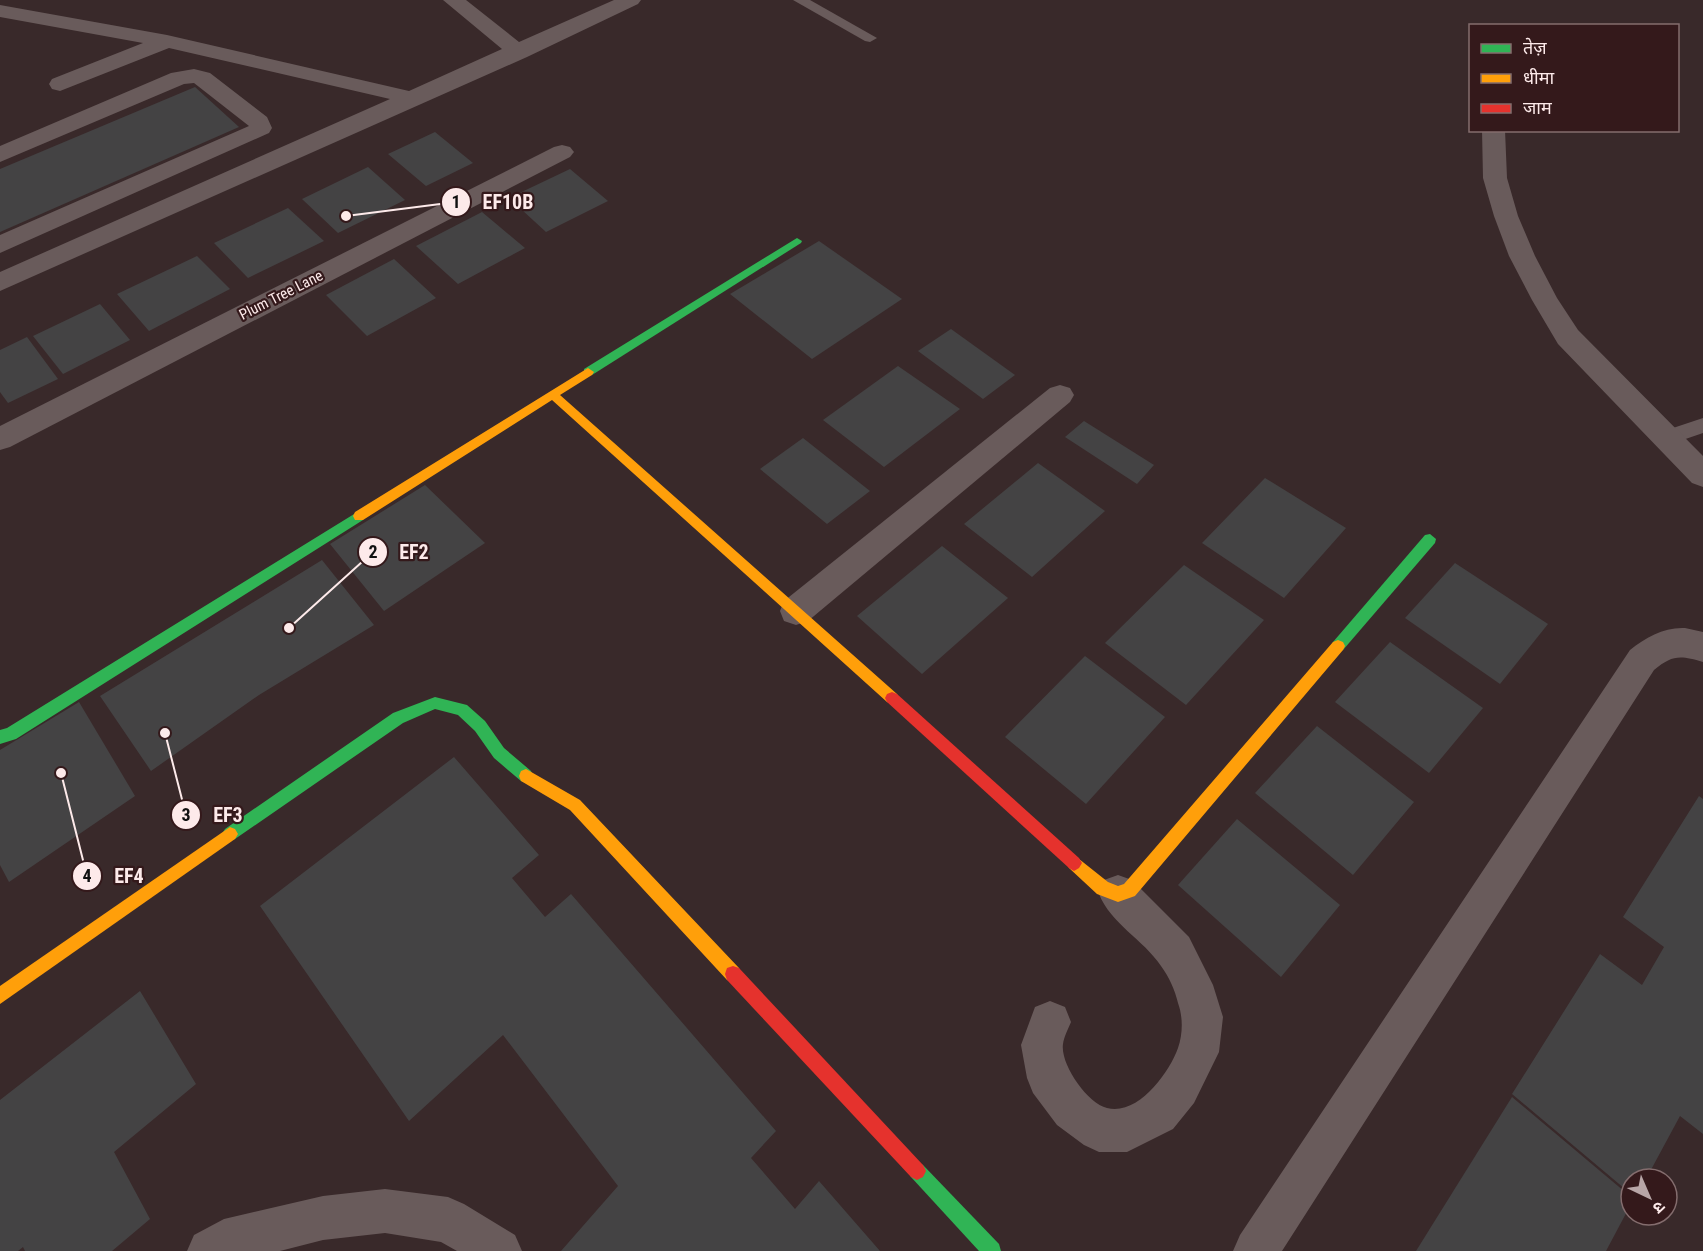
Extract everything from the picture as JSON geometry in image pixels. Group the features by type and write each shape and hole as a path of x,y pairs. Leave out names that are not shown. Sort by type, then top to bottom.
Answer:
{"street":[{"path":"453,0 519,52"},
{"path":"0,282 631,0"},
{"path":"0,11 167,41 379,89 413,99"},
{"path":"60,84 167,41"},
{"path":"0,155 179,78 194,76 202,78 259,122 261,128 0,245"},
{"path":"1492,132 1495,178 1506,216 1522,256 1568,338 1703,475"},
{"name":"Plum Tree Lane","path":"0,439 562,152"},
{"path":"0,737 11,734 797,241"},
{"path":"796,611 1060,394"},
{"path":"553,395 1086,874 1103,888 1118,894 1175,951 1193,985 1203,1017 1198,1052 1179,1088 1158,1114 1127,1130 1099,1130 1072,1110 1048,1078 1042,1045 1050,1022"},
{"path":"1118,894 1129,890 1430,539"},
{"path":"1256,1251 1642,660 1657,647 1672,642 1703,647"},
{"path":"0,996 329,764 398,718 435,704 462,710 480,726 499,753 519,772 575,805 992,1251"},
{"path":"210,1251 224,1242 323,1218 385,1211 448,1220 499,1251"}],"lane":[{"path":"800,0 870,38"},
{"path":"1668,437 1703,425"}],"building":[{"path":"195,87 239,127 0,232 0,169"},
{"path":"435,132 473,163 426,186 388,154"},
{"path":"368,167 405,200 338,233 302,199"},
{"path":"570,169 608,201 546,232 509,198"},
{"path":"288,208 324,241 248,278 214,243"},
{"path":"482,212 525,248 458,284 416,246"},
{"path":"819,241 902,299 812,359 730,294"},
{"path":"197,256 230,289 149,331 117,294"},
{"path":"394,259 436,298 367,336 326,295"},
{"path":"100,304 130,340 63,374 33,336"},
{"path":"951,329 1015,375 983,399 918,351"},
{"path":"27,337 58,379 8,403 0,392 0,350"},
{"path":"898,366 960,409 884,467 823,420"},
{"path":"1084,421 1154,465 1137,484 1065,437"},
{"path":"803,438 870,491 827,524 760,469"},
{"path":"1038,463 1105,511 1032,577 964,524"},
{"path":"1265,478 1346,528 1284,598 1202,543"},
{"path":"425,485 485,543 384,611 330,544"},
{"path":"942,546 1008,598 922,674 857,616"},
{"path":"322,560 374,625 259,695 151,771 100,696"},
{"path":"1455,563 1548,624 1500,684 1405,618"},
{"path":"1184,565 1264,620 1186,705 1105,643"},
{"path":"1390,642 1483,708 1429,773 1335,702"},
{"path":"1085,656 1165,717 1086,804 1005,737"},
{"path":"79,702 135,796 9,882 0,865 0,750"},
{"path":"1317,726 1414,802 1353,875 1255,793"},
{"path":"454,757 539,855 512,878 545,917 571,894 776,1131 751,1158 795,1209 819,1181 880,1251 561,1251 618,1186 503,1035 409,1121 260,906"},
{"path":"1699,796 1703,799 1703,1134 1680,1116 1652,1167 1619,1167 1619,1184 1512,1094 1600,954 1642,985 1664,947 1623,917"},
{"path":"1237,819 1340,905 1281,977 1178,885"},
{"path":"140,991 196,1084 114,1152 150,1219 112,1251 25,1251 23,1247 18,1251 0,1251 0,1100"},
{"path":"1512,1097 1619,1187 1619,1227 1606,1251 1416,1251"}],"traffic: fast":[{"path":"588,372 797,241"},
{"path":"0,737 11,734 359,516"},
{"path":"1338,646 1430,539"},
{"path":"230,834 398,718 435,703 462,710 480,726 499,753 526,776"},
{"path":"917,1171 992,1251"}],"traffic: slow":[{"path":"359,516 588,372"},
{"path":"553,395 892,698"},
{"path":"1074,863 1103,888 1118,894 1129,890 1338,646"},
{"path":"526,776 575,805 733,974"},
{"path":"0,996 230,834"}],"traffic: jam":[{"path":"892,698 1074,863"},
{"path":"733,974 917,1171"}],"place":[{"name":"EF10B","path":"346,216"},
{"name":"EF2","path":"289,628"},
{"name":"EF3","path":"165,733"},
{"name":"EF4","path":"61,773"}]}
